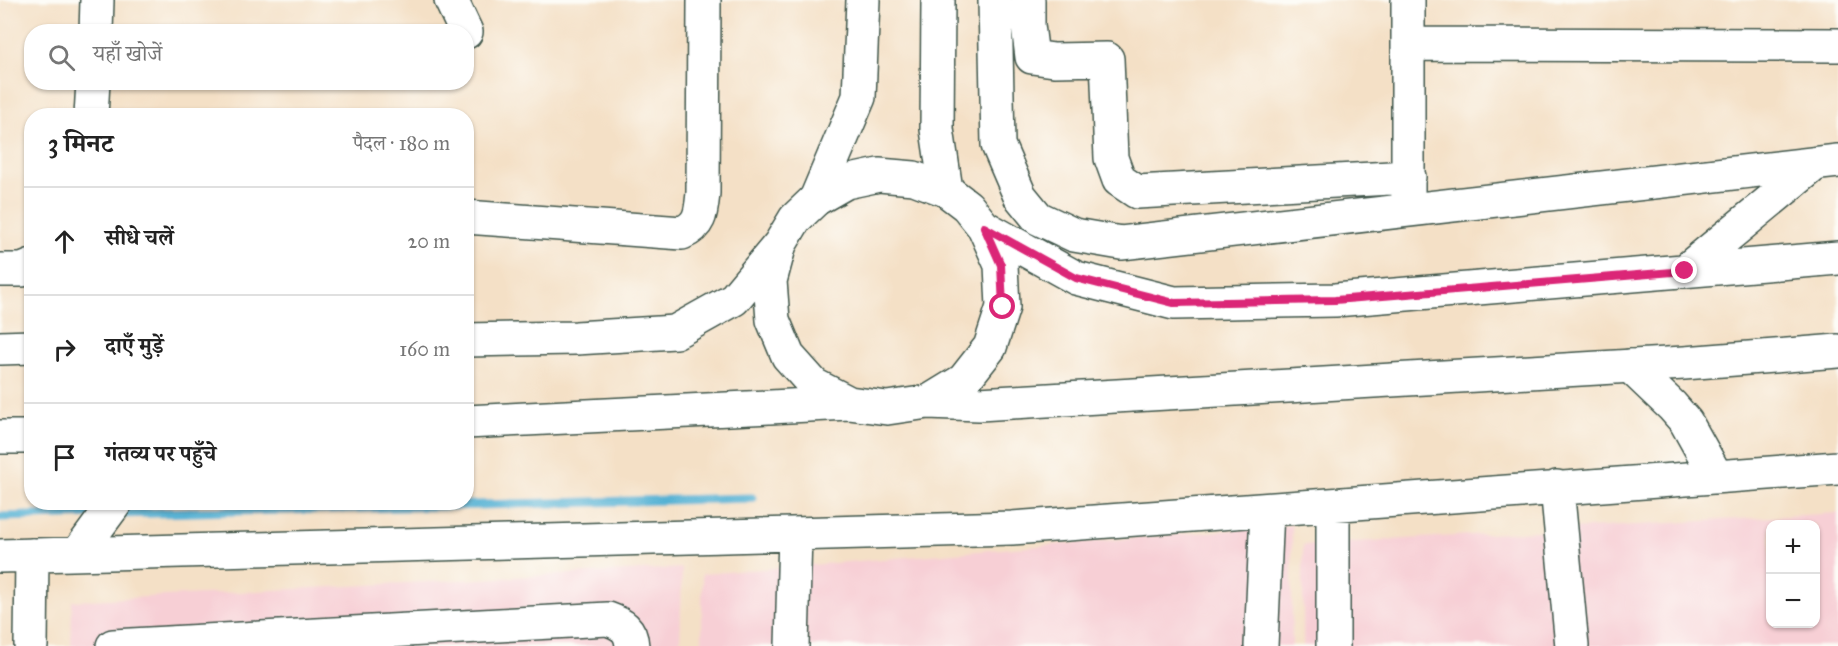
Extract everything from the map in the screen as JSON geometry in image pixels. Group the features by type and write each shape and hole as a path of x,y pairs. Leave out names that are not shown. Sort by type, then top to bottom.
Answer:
{"street":[{"path":"96,24 97,0"},
{"path":"451,0 462,24"},
{"path":"474,218 682,233 692,229 701,214 703,193 704,0"},
{"path":"816,199 859,97 863,0"},
{"path":"938,0 937,129 946,190"},
{"path":"995,0 998,145 1020,196 1038,218 1074,235 1121,243 1827,163"},
{"path":"1028,0 1028,26 1032,57 1054,60 1107,60 1111,158 1119,180 1137,192 1409,177"},
{"path":"1408,0 1408,211"},
{"path":"1409,44 1838,45"},
{"path":"91,108 93,90"},
{"path":"1685,271 1827,163"},
{"path":"474,340 576,338 675,332 734,299 780,244 795,219 816,199 846,182 879,175 914,178 946,190 967,206 984,227 1001,265 1003,307 990,347 964,380 928,402"},
{"path":"984,227 1076,278 1174,303 1335,300 1838,258"},
{"path":"780,244 770,281 773,320 780,338 788,356 814,385 849,404"},
{"path":"0,270 24,269"},
{"path":"0,348 24,347"},
{"path":"474,422 849,404 887,408 928,402 979,404 1630,366 1838,351"},
{"path":"1630,366 1686,422 1716,476"},
{"path":"0,437 24,437"},
{"path":"0,556 32,555 98,527 795,534 1012,528 1838,468"},
{"path":"1557,487 1572,646"},
{"path":"1333,506 1333,646"},
{"path":"1262,646 1267,510"},
{"path":"792,646 795,534"},
{"path":"31,646 32,555"},
{"path":"113,646 608,619 620,623 628,630 632,646"}],"shaded area":[{"path":"1838,513 1838,646 1303,646 1303,545"},
{"path":"1292,525 1292,646 702,646 702,574"},
{"path":"682,568 680,646 71,646 72,601"}],"waterway":[{"path":"474,505 752,498"},
{"path":"116,514 275,510"},
{"path":"0,517 96,514"}],"route":[{"path":"1003,307 1001,265 984,227 1076,278 1174,303 1335,300 1685,271"}]}
